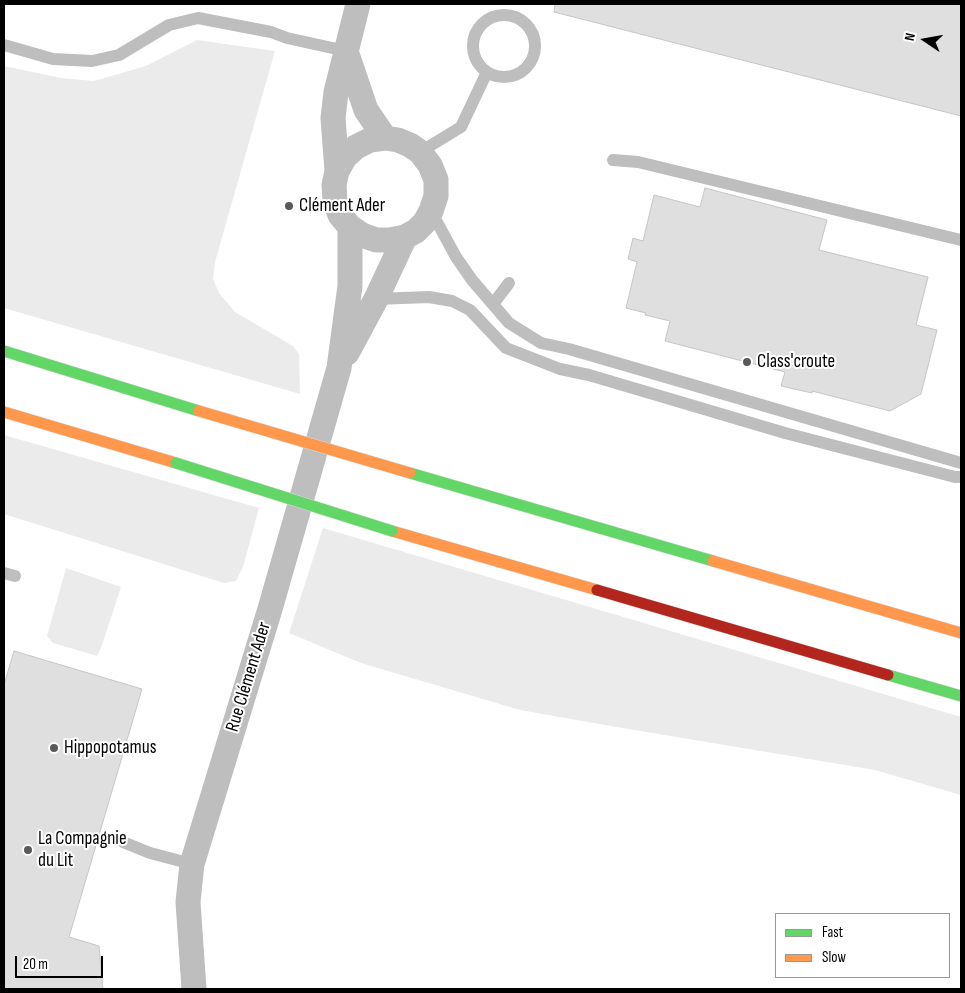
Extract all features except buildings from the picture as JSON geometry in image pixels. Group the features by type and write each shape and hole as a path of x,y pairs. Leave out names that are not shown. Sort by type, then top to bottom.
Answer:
{"main road":[{"path":"4,351 199,411 961,633"},
{"path":"4,412 176,463 392,531 961,696"}],"street":[{"path":"338,171 333,118 336,92 358,4"},
{"path":"346,51 366,110 386,138 370,140 356,147 345,158 338,171 334,185 335,201 340,214 350,227"},
{"name":"Rue Clément Ader","path":"350,227 362,235 376,240 390,240 405,237 416,230 425,222 431,211 436,196 436,180 430,165 420,152 410,145 386,138"},
{"name":"Rue Clément Ader","path":"194,989 188,902 192,864 270,609 339,368 350,286 350,227"},
{"name":"Rue Clément Ader","path":"339,368 376,299 405,237"}],"lane":[{"path":"497,15 508,15 518,18 526,24 532,33 535,43 534,54 530,63 515,75 495,76 487,72 479,65 474,56 472,45 474,35 488,19 497,15"},
{"path":"4,46 53,59 92,61 119,55 169,26 198,18 271,32 287,38 346,51"},
{"path":"420,152 461,127 487,72"},
{"path":"613,160 638,162 961,240"},
{"path":"431,211 456,258 472,280 509,322 541,343 569,349 961,463"},
{"path":"493,304 510,283"},
{"path":"376,299 429,297 452,301 470,310 506,348 560,369 590,375 784,433 961,477"},
{"path":"560,369 569,349"},
{"path":"124,842 150,853 192,864"}],"shaded area":[{"path":"197,40 275,51 215,262 213,279 219,293 235,312 293,346 299,354 300,394 4,308 4,66 61,78 94,81 146,66"},
{"path":"4,435 259,508 243,567 236,581 224,583 4,514"},
{"path":"323,528 961,717 961,795 875,770 520,710 361,663 289,633"},
{"path":"66,568 121,587 97,656 53,643 47,636"}],"traffic: fast":[{"path":"4,351 199,411"},
{"path":"176,463 392,531"},
{"path":"410,473 713,561"},
{"path":"888,675 961,696"}],"traffic: slow":[{"path":"199,411 410,473"},
{"path":"4,412 176,463"},
{"path":"392,531 597,590"},
{"path":"713,561 961,633"}],"traffic: jam":[{"path":"597,590 888,675"}],"place":[{"name":"Clément Ader","path":"289,206"},
{"name":"Class'croute","path":"747,362"},
{"name":"Hippopotamus","path":"54,748"},
{"name":"La Compagnie du Lit","path":"28,850"}]}
